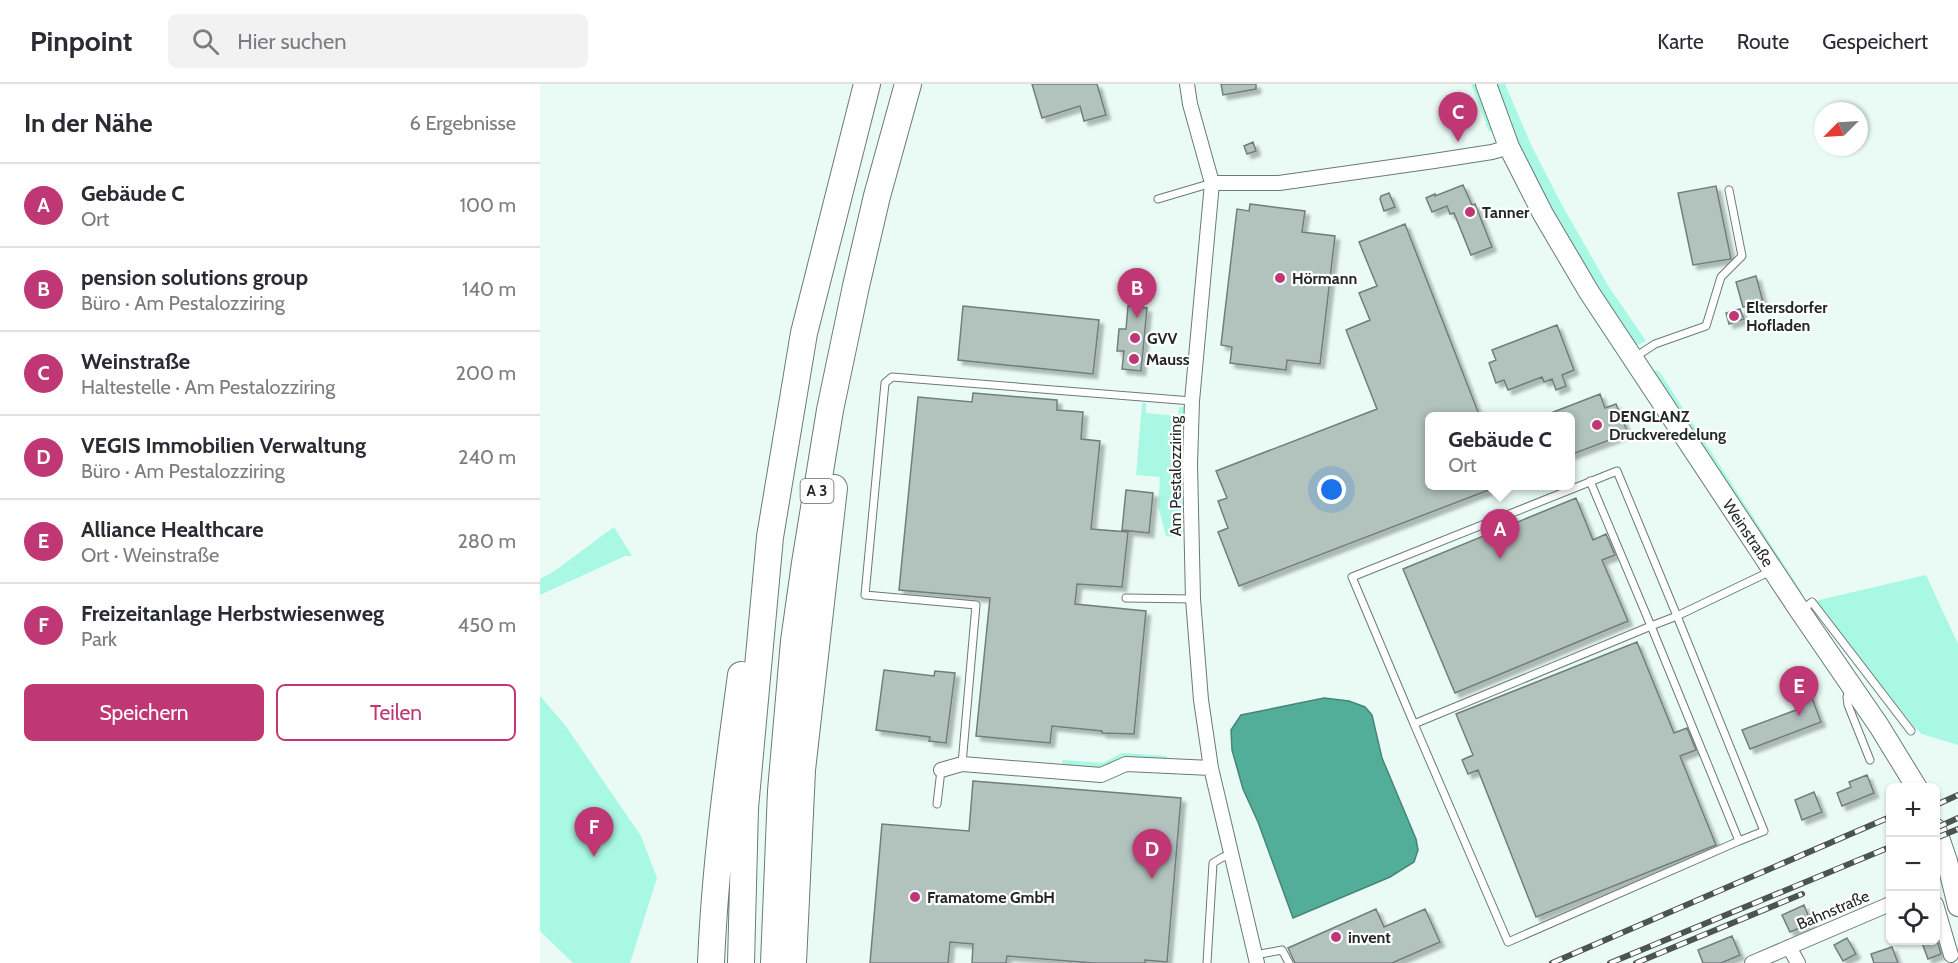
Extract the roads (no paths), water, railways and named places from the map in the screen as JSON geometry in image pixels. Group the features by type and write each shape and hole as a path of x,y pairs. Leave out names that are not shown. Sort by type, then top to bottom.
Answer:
{"highway":[{"name":"A 3","path":"741,963 745,808 770,537 804,333 867,84"},
{"name":"A 3","path":"774,963 781,791 794,641 830,410 877,196 908,84"},
{"path":"793,963 802,770 846,398 871,269 877,196"},
{"path":"711,963 721,817 753,586 770,537"},
{"path":"810,963 812,679"}],"main road":[{"name":"Weinstraße","path":"1486,84 1509,147 1589,292 1800,612 1880,726 1914,783"},
{"path":"1938,837 1947,861 1958,906"}],"street":[{"name":"Am Pestalozziring","path":"1187,84 1190,104 1212,183 1192,401 1190,464 1193,599 1201,700 1211,768 1256,959"},
{"path":"1212,183 1279,183 1492,152 1509,147"},
{"path":"941,770 963,764 1101,776 1126,764 1211,768"},
{"name":"Bahnstraße","path":"1752,963 1886,906"},
{"path":"1940,920 1951,955"},
{"name":"Bahnstraße","path":"1789,947 1798,963"}],"lane":[{"path":"1158,199 1212,183"},
{"path":"1632,358 1655,344 1706,326 1721,277 1742,256 1729,190"},
{"path":"963,764 976,605 865,595 885,384 892,377 1192,401"},
{"path":"1568,490 1352,577 1508,942 1764,831 1617,471 1575,487"},
{"path":"1590,481 1739,841"},
{"path":"1414,724 1677,616 1773,570"},
{"path":"1126,598 1193,599"},
{"path":"1800,612 1812,602 1911,731"},
{"path":"1851,686 1846,697 1848,705 1870,760"},
{"path":"937,804 941,770"},
{"path":"1207,963 1213,863 1223,857 1231,856"},
{"path":"1256,959 1282,950 1289,963"}],"railway":[{"path":"1940,803 1958,795"},
{"path":"1940,826 1958,818"},
{"path":"1552,963 1886,819"},
{"path":"1938,837 1958,829"},
{"path":"1610,963 1886,849"},
{"path":"1636,963 1802,894"}],"place":[{"name":"Weinstraße","path":"1458,142"},
{"name":"Tanner","path":"1470,212"},
{"name":"Hörmann","path":"1280,278"},
{"name":"Eltersdorfer Hofladen","path":"1734,316"},
{"name":"pension solutions group","path":"1137,318"},
{"name":"GVV","path":"1135,338"},
{"name":"Mauss","path":"1134,359"},
{"name":"DENGLANZ Druckveredelung","path":"1597,425"},
{"name":"Gebäude C","path":"1500,559"},
{"name":"Alliance Healthcare","path":"1799,716"},
{"name":"Freizeitanlage Herbstwiesenweg","path":"594,857"},
{"name":"VEGIS Immobilien Verwaltung","path":"1152,879"},
{"name":"Framatome GmbH","path":"915,897"},
{"name":"invent","path":"1336,937"}]}
